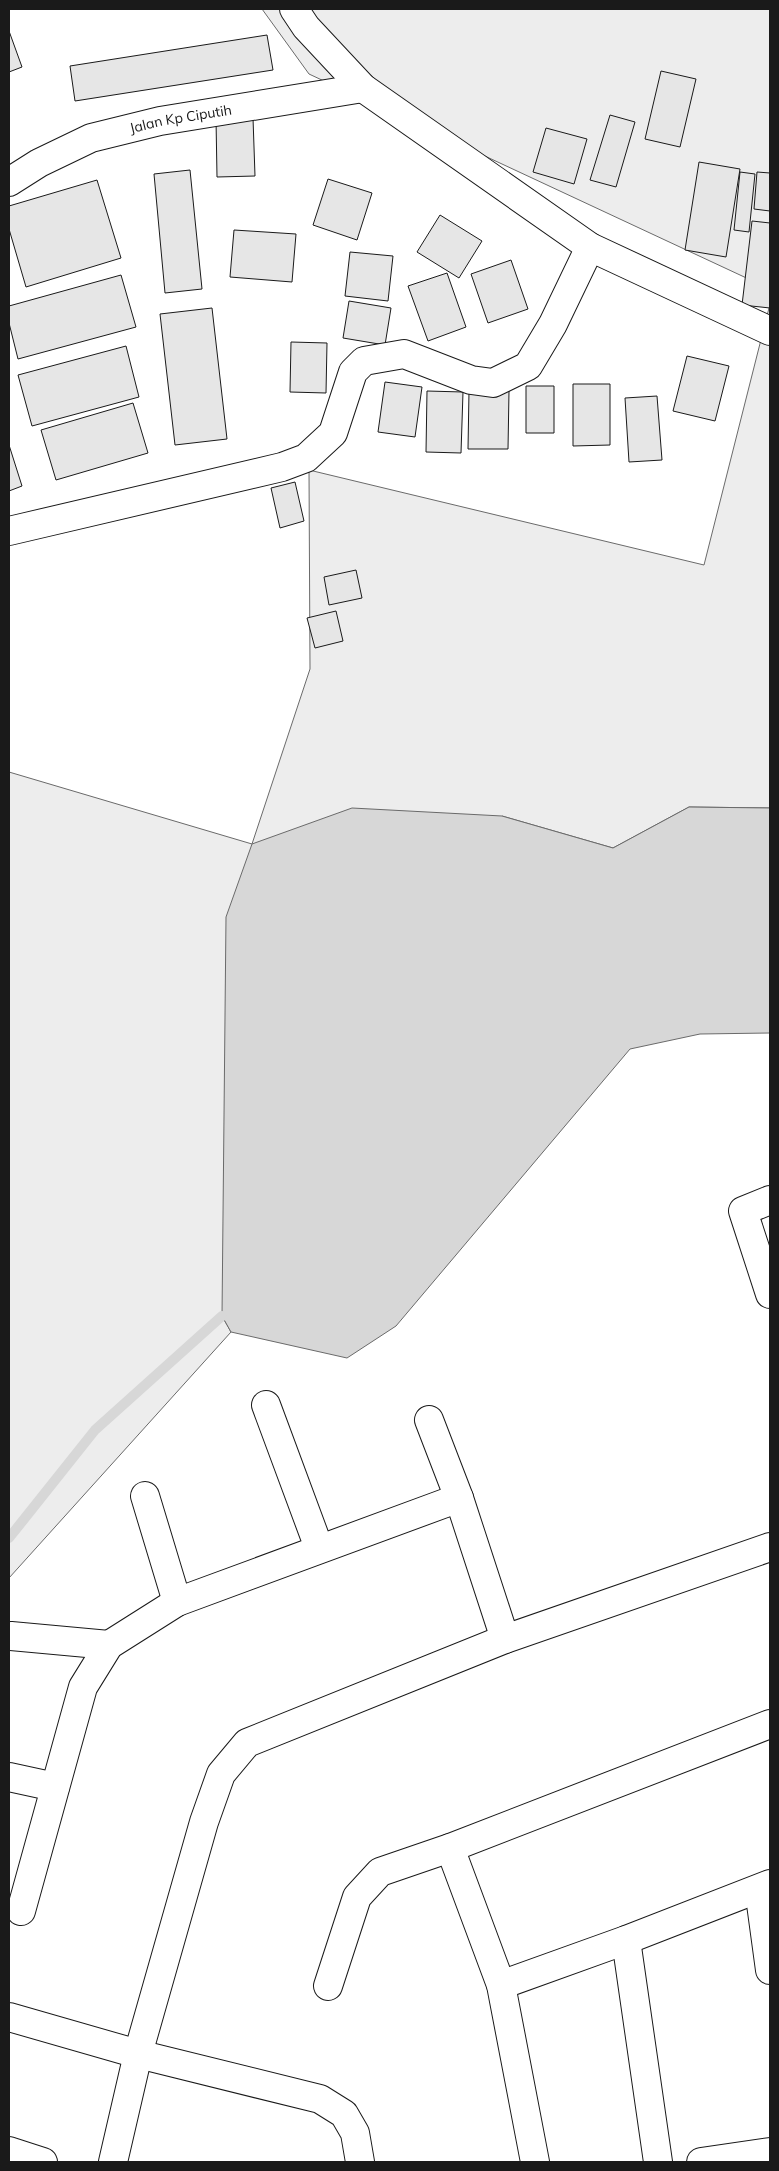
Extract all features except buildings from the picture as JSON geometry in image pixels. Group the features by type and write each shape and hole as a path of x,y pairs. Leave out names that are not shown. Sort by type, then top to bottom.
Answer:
{"street":[{"path":"294,9 306,27 363,88 590,247 770,331"},
{"name":"Jalan Kp Ciputih","path":"9,182 39,163 91,138 160,121 363,88"},
{"path":"9,532 282,467 306,458 333,433 353,372 364,361 404,354 471,380 494,383 528,366 553,324 590,247"},
{"path":"770,1200 742,1211 770,1294"},
{"path":"266,1405 320,1548"},
{"path":"429,1420 459,1498 505,1639"},
{"path":"145,1496 176,1602"},
{"path":"21,1912 83,1687 109,1645 176,1602 459,1498"},
{"path":"113,2162 138,2054 212,1798 221,1774 246,1743 505,1639 770,1547"},
{"path":"11,1636 109,1645"},
{"path":"328,1986 357,1897 380,1872 450,1848 770,1724"},
{"path":"9,1776 55,1787"},
{"path":"450,1848 501,1985 535,2162"},
{"path":"501,1985 626,1940 765,1886 770,1970"},
{"path":"626,1940 658,2162"},
{"path":"9,2017 138,2054 320,2099 344,2114 355,2133 360,2162"},
{"path":"9,2151 43,2162"},
{"path":"701,2162 770,2152"}],"shaded area":[{"path":"262,9 770,9 770,289 309,74"},
{"path":"770,304 770,808 689,807 613,848 502,816 222,1316 231,1332 9,1578 9,772 252,844 310,669 309,470 704,565"},
{"path":"689,807 770,808 770,1033 700,1034 630,1049 396,1326 347,1358 231,1332 222,1316 226,917 252,844 352,808 502,816 613,848"}],"waterway":[{"path":"9,1538 95,1430 222,1316"}]}
